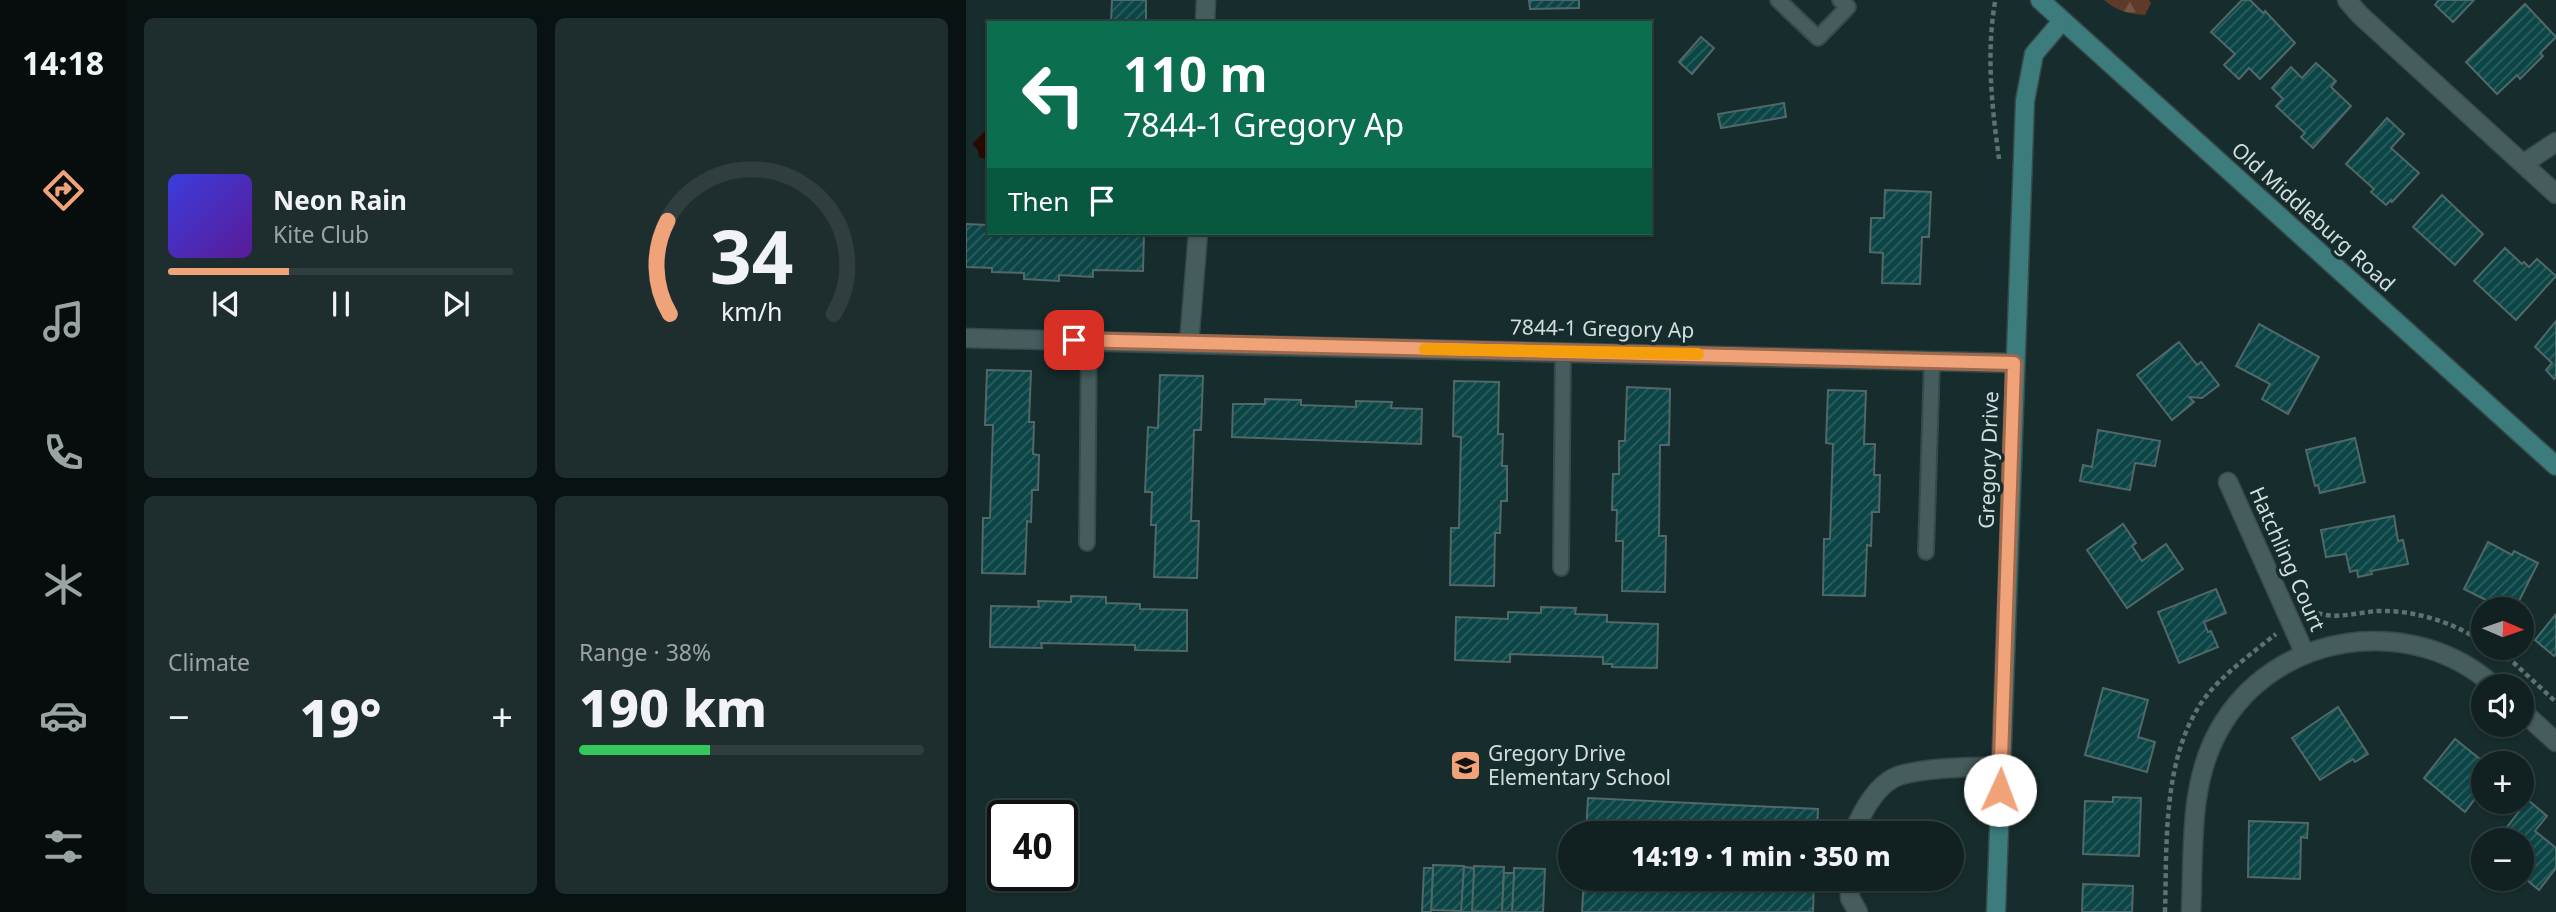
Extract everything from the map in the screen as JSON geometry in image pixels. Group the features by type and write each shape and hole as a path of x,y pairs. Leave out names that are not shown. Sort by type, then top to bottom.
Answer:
{"street":[{"path":"1205,21 1206,0"},
{"name":"Old Middleburg Road","path":"2040,0 2556,466"},
{"path":"2347,0 2360,15 2556,194"},
{"name":"Gregory Drive","path":"1996,912 2025,101 2034,54 2062,21"},
{"path":"2524,164 2556,142"},
{"path":"1189,344 1198,235"},
{"name":"7844-1 Gregory Ap","path":"966,338 2014,363"},
{"name":"Hatchling Court","path":"2228,482 2305,654"},
{"path":"2191,912 2196,798 2200,777 2218,730 2240,700 2274,670 2305,654 2341,642 2383,640 2431,648 2458,660 2477,674"},
{"path":"2534,722 2556,741"},
{"path":"1858,821 1878,792 1899,775 2001,766"},
{"path":"1850,891 1850,898 1858,912"}],"lane":[{"path":"1778,0 1818,38 1848,7 1840,0"},
{"path":"1087,543 1089,341"},
{"path":"1561,568 1563,351"},
{"path":"1926,552 1932,361"}],"path":[{"path":"2510,660 2556,702"}],"green space":[{"path":"2104,0 2149,0 2151,3 2145,15 2123,11"}],"shaded area":[{"path":"987,129 987,159 979,157 978,150 972,144"}],"building":[{"path":"1112,0 1146,0 1146,21 1111,21"},
{"path":"1529,0 1579,0 1579,8 1530,9"},
{"path":"2242,0 2250,0 2263,13 2265,11 2295,43 2260,79 2249,68 2239,79 2224,65 2235,54 2211,32"},
{"path":"2439,0 2474,0 2453,22 2435,5"},
{"path":"2525,4 2556,37 2540,53 2543,56 2520,79 2517,75 2497,94 2466,62"},
{"path":"1701,37 1714,48 1692,74 1679,62"},
{"path":"2316,63 2336,81 2331,87 2351,106 2313,148 2301,137 2305,133 2276,106 2283,99 2272,88 2291,67 2302,78"},
{"path":"1784,103 1786,117 1721,128 1718,114"},
{"path":"2387,118 2404,134 2391,148 2419,173 2386,205 2371,192 2374,189 2346,164"},
{"path":"1885,190 1931,192 1929,237 1922,237 1920,284 1882,283 1883,253 1870,252 1871,218 1884,218"},
{"path":"2442,195 2483,234 2455,265 2413,227"},
{"path":"966,224 987,225 987,235 1144,235 1143,271 1093,270 1093,277 1059,275 1059,281 1024,279 1024,273 992,272 992,268 966,267"},
{"path":"2505,248 2522,264 2524,262 2529,267 2537,259 2556,276 2516,320 2474,281"},
{"path":"2556,321 2554,379 2546,370 2552,363 2535,347"},
{"path":"2259,324 2319,357 2288,414 2262,399 2270,384 2236,366"},
{"path":"2179,342 2197,365 2201,362 2219,385 2202,398 2189,397 2194,402 2172,420 2137,375"},
{"path":"987,370 1031,371 1029,422 1034,422 1033,454 1039,455 1038,490 1032,490 1031,522 1027,521 1025,574 982,573 983,518 990,518 993,425 985,425"},
{"path":"1160,375 1203,376 1201,430 1194,430 1191,521 1199,521 1197,578 1154,577 1156,525 1151,525 1152,492 1145,492 1148,427 1158,428"},
{"path":"1454,381 1499,382 1498,434 1503,434 1502,466 1507,466 1507,501 1501,501 1500,533 1495,533 1494,586 1450,585 1451,528 1459,528 1461,437 1453,436"},
{"path":"1627,387 1670,389 1669,445 1660,445 1659,536 1666,536 1665,592 1622,591 1623,541 1616,541 1617,510 1612,510 1613,474 1619,474 1619,441 1625,441"},
{"path":"1828,390 1866,391 1864,444 1875,444 1874,475 1880,475 1879,512 1872,512 1871,546 1867,545 1865,596 1823,595 1824,539 1830,539 1833,444 1826,443"},
{"path":"1265,399 1301,400 1301,405 1356,407 1356,401 1392,402 1391,408 1422,409 1421,444 1232,437 1233,404 1265,404"},
{"path":"2098,430 2160,441 2155,466 2135,463 2130,490 2080,481 2083,465 2092,467"},
{"path":"2355,438 2365,482 2320,493 2318,485 2315,486 2306,450"},
{"path":"2394,516 2398,541 2403,540 2408,564 2371,571 2372,574 2358,577 2357,570 2350,572 2346,554 2326,557 2321,530"},
{"path":"2123,524 2136,543 2132,546 2142,561 2166,544 2183,569 2127,608 2087,550"},
{"path":"2488,542 2512,555 2514,551 2538,563 2521,597 2480,597 2464,589"},
{"path":"2216,589 2226,613 2204,622 2218,647 2179,663 2158,612"},
{"path":"1071,596 1106,597 1106,603 1140,604 1140,609 1187,610 1187,651 1135,650 1135,645 1041,643 1042,648 990,647 991,606 1039,607 1038,601 1071,602"},
{"path":"1541,607 1576,608 1575,614 1607,615 1607,622 1658,624 1657,668 1612,667 1612,664 1603,664 1603,657 1510,654 1510,662 1455,660 1456,617 1508,619 1508,612 1541,613"},
{"path":"2556,614 2556,654 2554,656 2535,640"},
{"path":"2103,688 2148,700 2138,737 2155,742 2147,772 2085,755"},
{"path":"2338,707 2368,754 2355,762 2353,759 2320,780 2292,738"},
{"path":"2455,739 2471,752 2471,804 2465,812 2424,778"},
{"path":"2113,797 2141,798 2139,856 2083,854 2085,801 2113,802"},
{"path":"1588,798 1818,809 1818,821 1587,821"},
{"path":"2534,805 2547,816 2535,831 2556,848 2556,868 2539,890 2534,886 2534,828 2506,828 2517,814 2534,814"},
{"path":"2249,821 2308,823 2307,838 2301,837 2300,879 2248,877"},
{"path":"1433,865 1464,866 1462,911 1431,910"},
{"path":"1474,866 1504,867 1502,912 1472,911"},
{"path":"1464,867 1474,868 1472,912 1461,912"},
{"path":"1424,868 1433,868 1431,912 1422,912"},
{"path":"1514,868 1545,869 1543,912 1512,912"},
{"path":"1504,873 1514,873 1512,912 1502,912"},
{"path":"2083,884 2133,886 2132,912 2082,912"},
{"path":"1583,891 1814,891 1813,912 1582,912"}],"slow traffic":[{"path":"1425,349 1698,354"}],"place":[{"name":"Gregory Drive Elementary School","path":"1465,766"}],"route":[{"path":"1074,340 2014,363 2000,790"}]}
